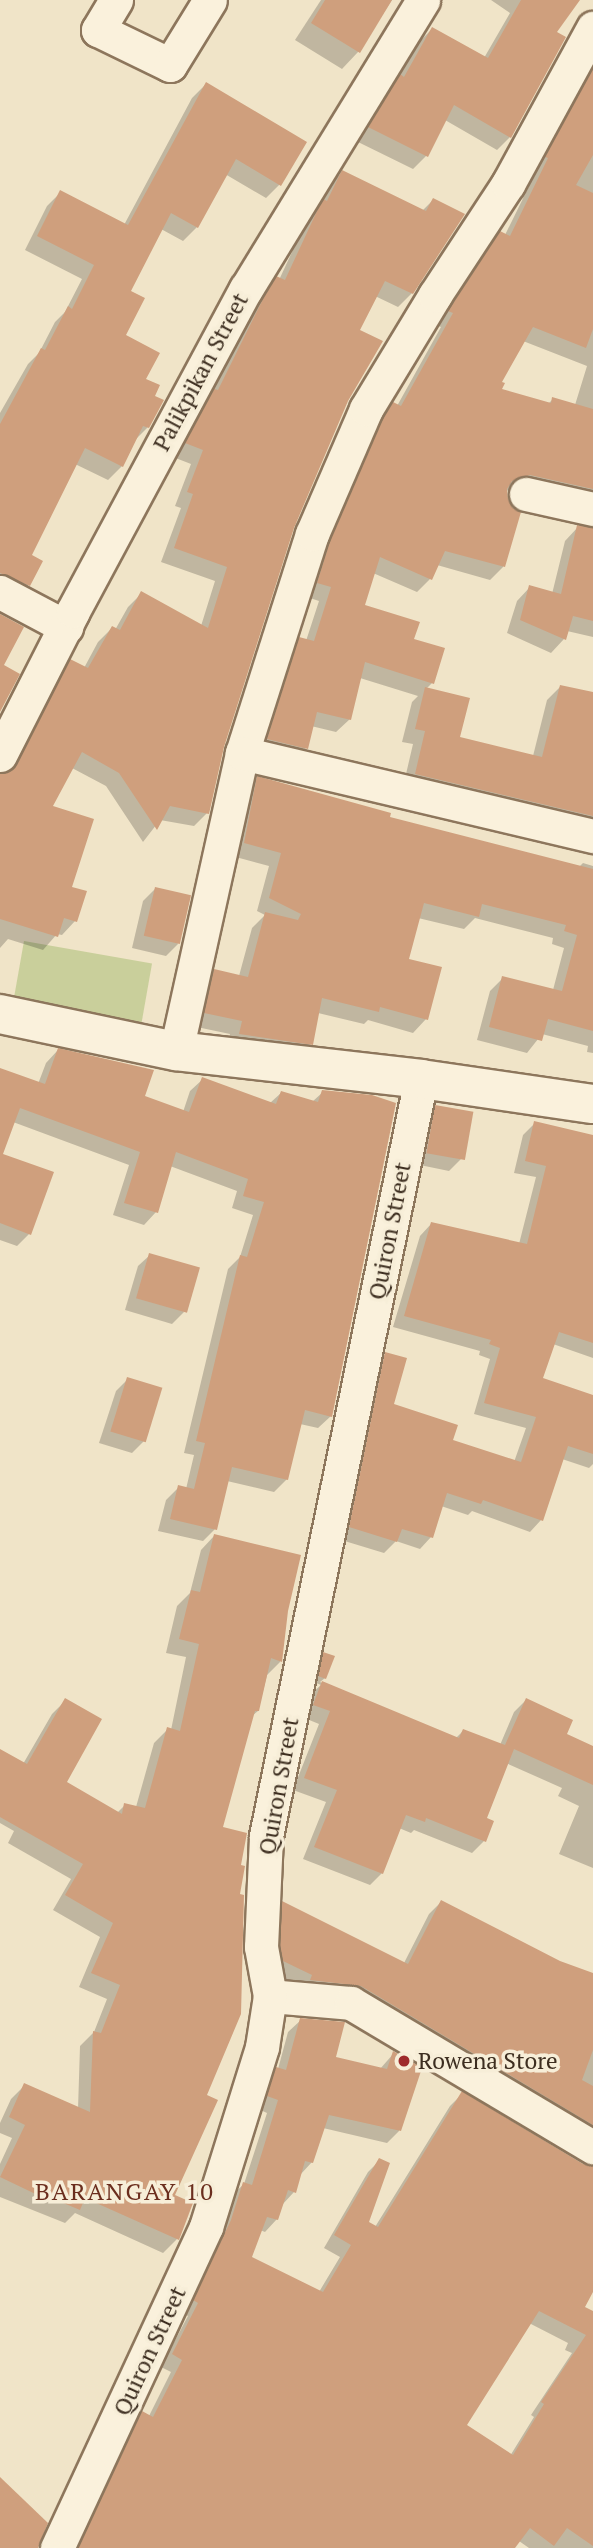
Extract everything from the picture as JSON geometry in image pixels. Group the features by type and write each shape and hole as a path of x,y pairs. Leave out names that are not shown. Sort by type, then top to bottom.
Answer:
{"street":[{"path":"116,0 98,30 170,65 210,0"},
{"name":"Palikpikan Street","path":"0,755 246,289 423,0"},
{"path":"176,1051 242,753 313,534 366,409 435,295 508,184 593,27"},
{"path":"526,495 593,509"},
{"path":"0,592 66,627"},
{"path":"242,753 593,835"},
{"path":"0,1014 176,1051 421,1079 593,1104"},
{"name":"Quiron Street","path":"57,2548 206,2227 262,2047 270,1996 261,1947 266,1836 421,1079"},
{"path":"270,1996 351,2003 593,2147"}],"green space":[{"path":"24,941 152,964 141,1027 13,1004"}],"building":[{"path":"325,0 392,0 360,53 311,23"},
{"path":"521,0 580,0 557,32 566,37 511,138 454,105 428,157 368,127 400,74 404,77 432,27 488,58"},
{"path":"593,68 593,155 576,185 593,193 593,329 586,348 533,327 502,382 505,383 502,389 551,403 552,397 593,409 593,489 530,475 512,481 507,489 508,499 513,508 521,512 505,567 445,551 432,580 380,557 365,605 420,622 414,639 445,648 434,684 365,662 351,720 317,712 308,749 267,739 299,637 314,641 331,587 317,583 330,541 383,418 393,402 401,406 453,313 448,311 500,231 510,236 548,158 545,157"},
{"path":"206,82 307,142 281,186 236,159 198,228 171,213 131,291 145,298 126,335 160,353 146,379 160,385 155,396 164,400 149,428 143,426 123,467 85,448 32,555 43,561 30,586 0,573 0,424 41,348 45,350 68,306 72,309 94,265 37,236 60,190 128,225"},
{"path":"342,170 426,211 433,198 465,214 413,294 385,281 360,330 383,341 348,401 294,528 224,747 209,814 170,806 157,830 119,773 82,752 53,806 94,819 72,887 87,891 77,922 64,918 58,937 0,919 0,774 10,771 17,764 70,659 88,668 112,626 120,630 141,591 208,628 227,567 174,548 193,494 187,492 203,450 185,443 214,389 218,390 276,276 285,280 323,199 327,201"},
{"path":"577,525 593,528 593,621 573,616 566,640 520,620 529,585 561,594"},
{"path":"0,614 24,627 4,665 20,674 0,712"},
{"path":"560,685 593,692 593,816 415,774 425,731 415,729 425,687 470,698 460,737 542,757"},
{"path":"257,776 391,813 390,817 593,869 593,1031 548,1019 542,1041 489,1027 502,976 562,991 577,935 564,931 566,925 482,904 479,917 424,903 409,959 442,967 428,1020 380,1007 379,1012 322,998 313,1045 239,1034 242,1021 204,1013 214,969 248,977 265,912 298,920 301,914 269,898 281,853 244,843"},
{"path":"155,887 191,895 180,944 144,936"},
{"path":"58,1048 154,1070 145,1096 189,1112 202,1077 276,1104 281,1091 318,1102 322,1090 372,1095 396,1103 332,1417 305,1410 288,1480 232,1467 217,1530 170,1519 178,1485 194,1489 205,1443 196,1441 240,1255 247,1257 264,1202 243,1196 248,1179 176,1152 158,1213 124,1203 140,1152 20,1108 3,1154 54,1172 31,1235 0,1223 0,1068 45,1084"},
{"path":"435,1105 473,1112 465,1160 426,1153"},
{"path":"534,1121 593,1135 593,1343 559,1332 543,1378 593,1395 593,1454 568,1446 543,1521 483,1500 481,1504 447,1493 433,1538 402,1529 397,1542 349,1527 385,1352 407,1358 394,1404 458,1425 453,1440 521,1462 536,1417 484,1403 500,1348 489,1344 491,1340 404,1316 431,1222 527,1244 546,1166 525,1161"},
{"path":"149,1253 200,1268 187,1313 136,1298"},
{"path":"127,1377 162,1388 146,1442 110,1432"},
{"path":"214,1534 301,1555 288,1611 282,1662 271,1658 259,1711 255,1711 223,1827 247,1833 241,1865 245,1866 240,1894 244,1895 241,2014 207,2095 218,2100 175,2195 193,2203 179,2240 85,2198 80,2210 49,2197 48,2200 0,2177 25,2125 9,2117 24,2083 90,2112 93,2031 101,2033 120,1985 91,1973 113,1923 65,1895 83,1864 0,1817 0,1749 27,1764 65,1698 102,1719 67,1782 122,1814 124,1803 145,1808 167,1727 180,1731 199,1644 179,1639 191,1590 200,1592"},
{"path":"323,1652 335,1656 326,1679 318,1676"},
{"path":"322,1681 459,1738 463,1729 505,1745 526,1698 573,1720 567,1734 593,1746 593,1785 514,1749 487,1818 494,1821 486,1842 426,1818 425,1822 406,1815 383,1874 314,1847 337,1790 304,1778 330,1711 313,1705"},
{"path":"441,1900 560,1961 593,1973 593,2050 582,2080 593,2086 593,2125 361,1986 310,1980 312,1975 283,1961 280,1946 282,1901 408,1964"},
{"path":"300,2018 345,2022 336,2057 387,2069 393,2051 422,2068 401,2131 329,2115 313,2163 305,2161 296,2193 288,2190 278,2220 267,2217 252,2257 323,2292 351,2245 334,2235 379,2158 390,2163 369,2222 378,2227 462,2091 583,2164 593,2166 593,2292 585,2307 593,2311 593,2546 567,2528 554,2546 530,2528 515,2548 78,2548 142,2411 153,2417 182,2360 172,2354 198,2303 193,2300 231,2220 243,2182 252,2185 278,2100 267,2096 276,2067 286,2070","holes":["539,2311 586,2335 541,2402 544,2404 513,2455 467,2425"]},
{"path":"0,2477 48,2523 38,2548 0,2548"}],"place":[{"name":"Rowena Store","path":"404,2061"}],"district":[{"name":"BARANGAY 10","path":"125,2192"}]}
